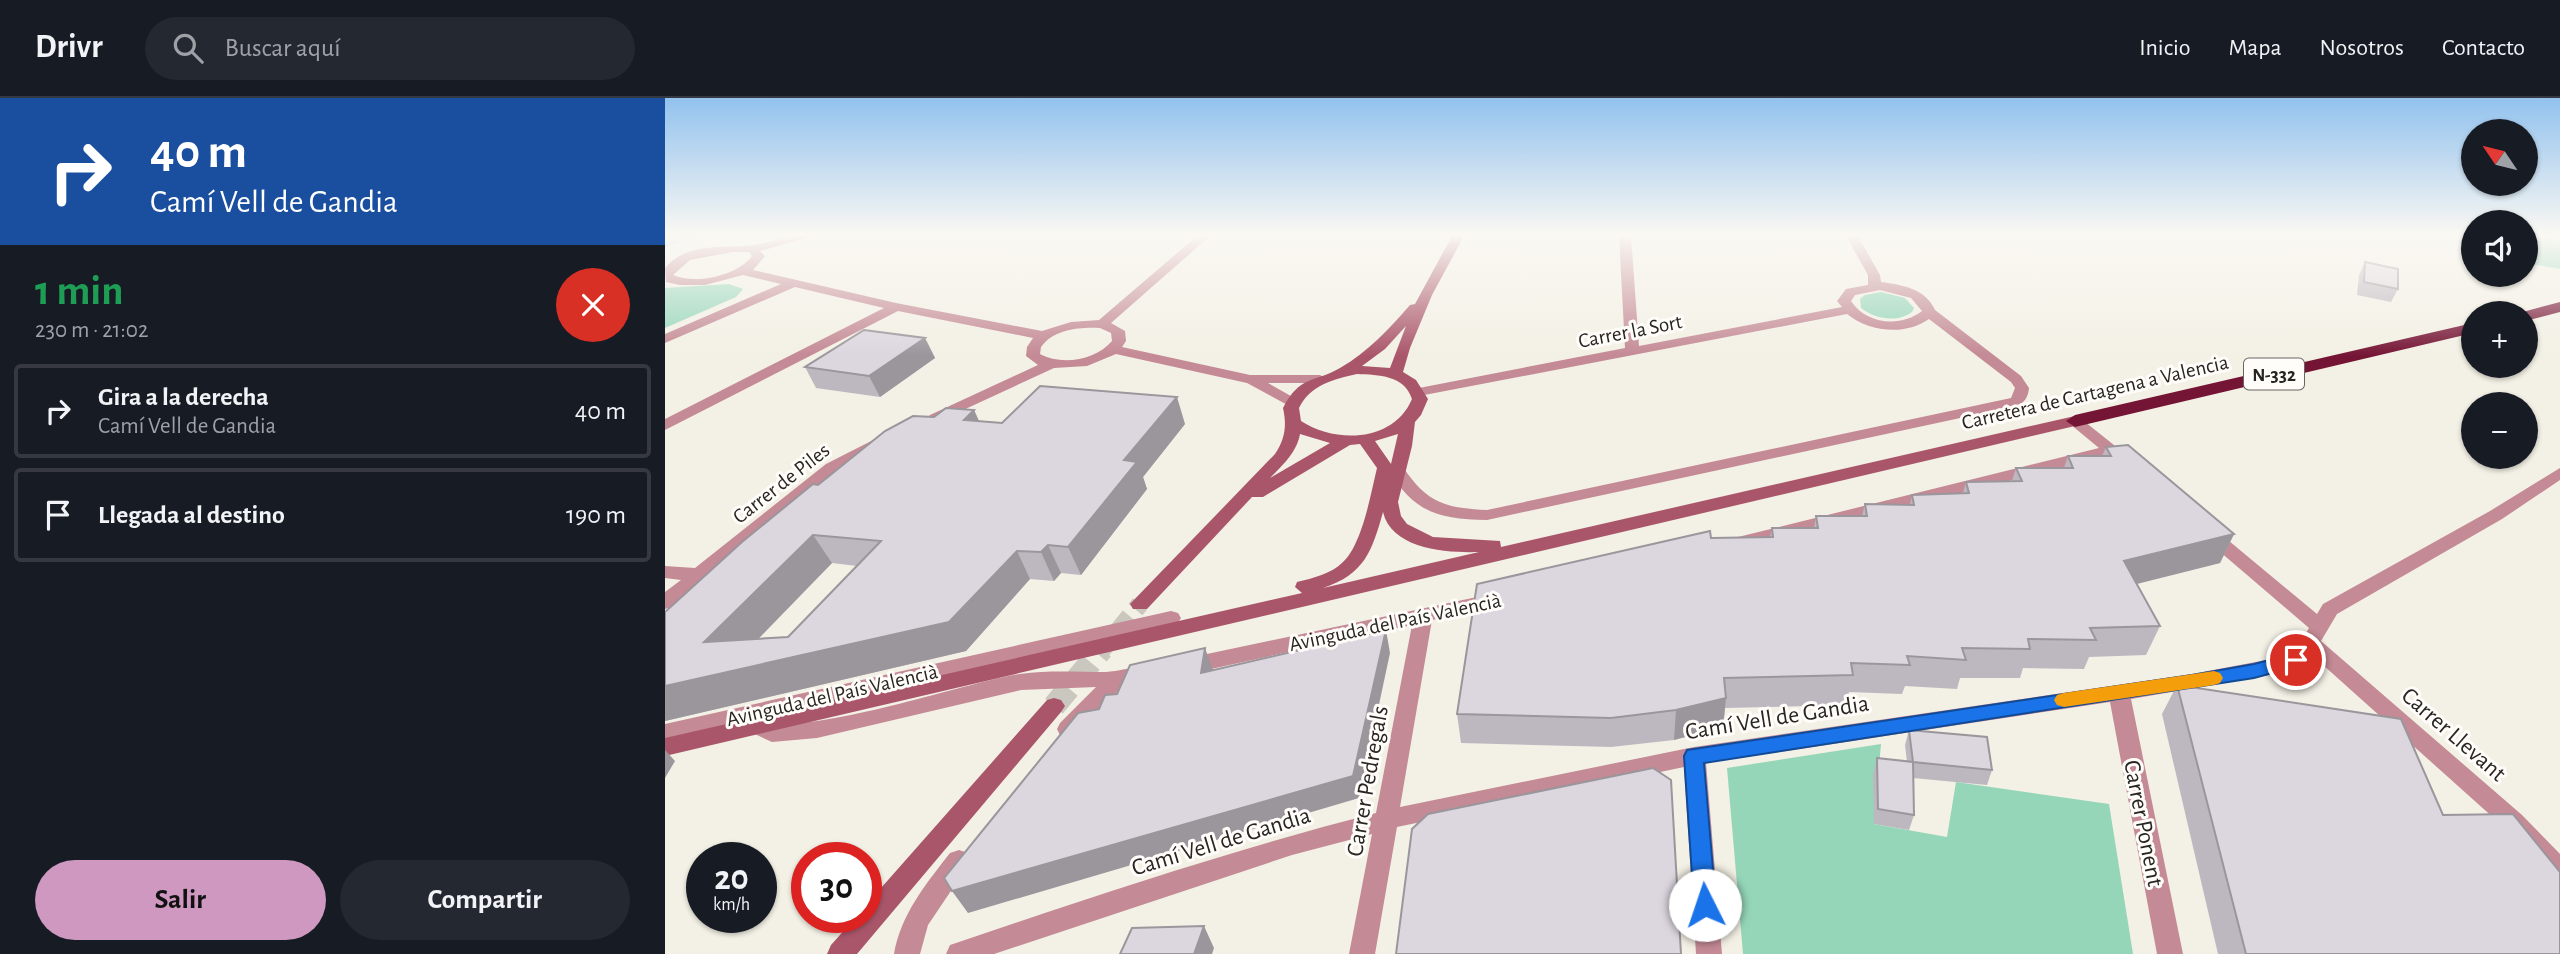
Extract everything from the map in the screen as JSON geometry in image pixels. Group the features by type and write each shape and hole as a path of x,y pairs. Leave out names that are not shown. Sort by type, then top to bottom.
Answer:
{"highway":[{"path":"2538,313 2560,307"},
{"name":"Carretera de Cartagena a Valencia","path":"2075,421 2461,331"}],"street":[{"path":"666,276 687,283 725,276"},
{"path":"761,276 896,307 1044,336"},
{"path":"1102,324 1158,276"},
{"path":"1395,373 1402,348 1436,276"},
{"path":"1627,276 1632,352"},
{"path":"1874,276 1875,286"},
{"path":"665,339 791,284"},
{"path":"1397,471 1415,498 1426,505 1460,514 1487,515 2016,401 2021,396 2022,387 2016,379 1929,312 1914,294 1897,288 1875,286 1861,288 1847,295 1844,301 1848,310 1860,318 1887,325 1908,323 1923,318 1929,312"},
{"path":"1343,372 1380,346 1426,295"},
{"path":"665,425 896,307"},
{"name":"Carrer la Sort","path":"1419,392 1848,310"},
{"path":"919,424 1049,365 1083,362 1112,349 1118,343 1118,331 1102,324 1073,325 1044,336 1032,349 1033,356 1049,365"},
{"path":"1112,349 1250,379 1320,379"},
{"path":"1140,604 1222,516 1281,457 1291,442 1294,423 1290,414 1293,403 1303,390 1320,379 1343,372 1370,370 1395,373 1414,384 1419,392 1419,407 1407,421 1388,432 1355,440 1282,476 1222,516"},
{"path":"1250,379 1293,403"},
{"path":"1407,421 1405,446 1389,509 1406,532 1453,548 1474,548 1535,538 1732,493 1769,492"},
{"path":"2075,421 2131,468"},
{"name":"Carretera de Cartagena a Valencia","path":"1769,492 2075,421"},
{"path":"1151,635 1171,618 1317,584 1346,569 1358,558 1385,468 1376,452 1355,440 1314,436 1294,423"},
{"name":"Carrer de Piles","path":"665,602 832,467 895,435"},
{"path":"1721,547 2111,450"},
{"name":"Camí Vell de Gandia","path":"958,954 1104,904 1292,845 1387,819 1694,756 2192,682 2287,664 2304,653 2314,634 2336,605 2496,515 2560,473"},
{"name":"Avinguda del País Valencià","path":"665,747 1769,492"},
{"name":"Carrer Llevant","path":"2192,519 2514,822 2560,870"},
{"path":"665,572 699,575"},
{"name":"Avinguda del País Valencià","path":"756,725 772,733 817,730 1021,682 1117,679 1423,618 1514,596"},
{"name":"Avinguda del País Valencià","path":"665,733 1171,618"},
{"name":"Carrer Pedregals","path":"1361,954 1423,618"},
{"name":"Avinguda del País Valencià","path":"1039,648 1068,654"},
{"path":"1053,746 1079,714 1117,679"},
{"name":"Carrer Ponent","path":"2119,692 2170,954"},
{"path":"842,953 1053,706"},
{"path":"1694,756 1709,954"},
{"path":"907,954 908,944 923,910 975,841"}],"green space":[{"path":"729,284 743,289 736,297 665,328 665,288"},
{"path":"1881,292 1905,298 1914,308 1912,312 1900,318 1886,318 1861,308 1860,299 1865,295"},
{"path":"1881,744 1874,824 1947,837 1956,782 2109,804 2133,954 1743,954 1727,768"}],"building":[{"path":"2364,276 2398,276 2398,289 2364,282"},
{"path":"864,330 925,338 869,376 805,367"},
{"path":"1040,386 1177,397 1124,460 1137,462 1068,547 1048,545 1041,552 1017,551 949,622 665,686 665,612 742,542 813,484 818,485 885,431 913,416 934,417 946,408 974,410 964,420 1002,423","holes":["813,535 881,541 788,637 704,642"]},
{"path":"2128,445 2234,534 2124,561 2160,626 2090,628 2096,640 2028,639 2030,649 1962,648 1966,660 1907,656 1910,665 1851,663 1853,675 1724,678 1726,698 1676,710 1611,718 1457,714 1477,584 1710,531 1711,538 1773,537 1772,528 1818,528 1816,516 1867,516 1865,504 1914,505 1912,495 1969,493 1966,482 2022,481 2016,468 2073,468 2068,456 2111,456 2106,447"},
{"path":"1386,630 1353,776 952,891 944,878 1078,713 1099,709 1105,695 1117,694 1130,665 1205,648 1201,673"},
{"path":"2177,685 2401,719 2443,815 2513,814 2560,872 2560,954 2246,954"},
{"path":"1909,730 1987,737 1992,770 1913,762"},
{"path":"1877,758 1913,762 1914,815 1878,809"},
{"path":"1653,768 1671,780 1681,954 1396,954 1412,829 1428,814"},
{"path":"1204,926 1194,954 1120,954 1132,928"}],"tunnel":[{"path":"1101,651 1140,604"},
{"path":"1054,706 1102,649"}],"slow traffic":[{"path":"2064,700 2214,678"}],"route":[{"path":"1705,905 1694,756 2192,682 2296,660"}]}
